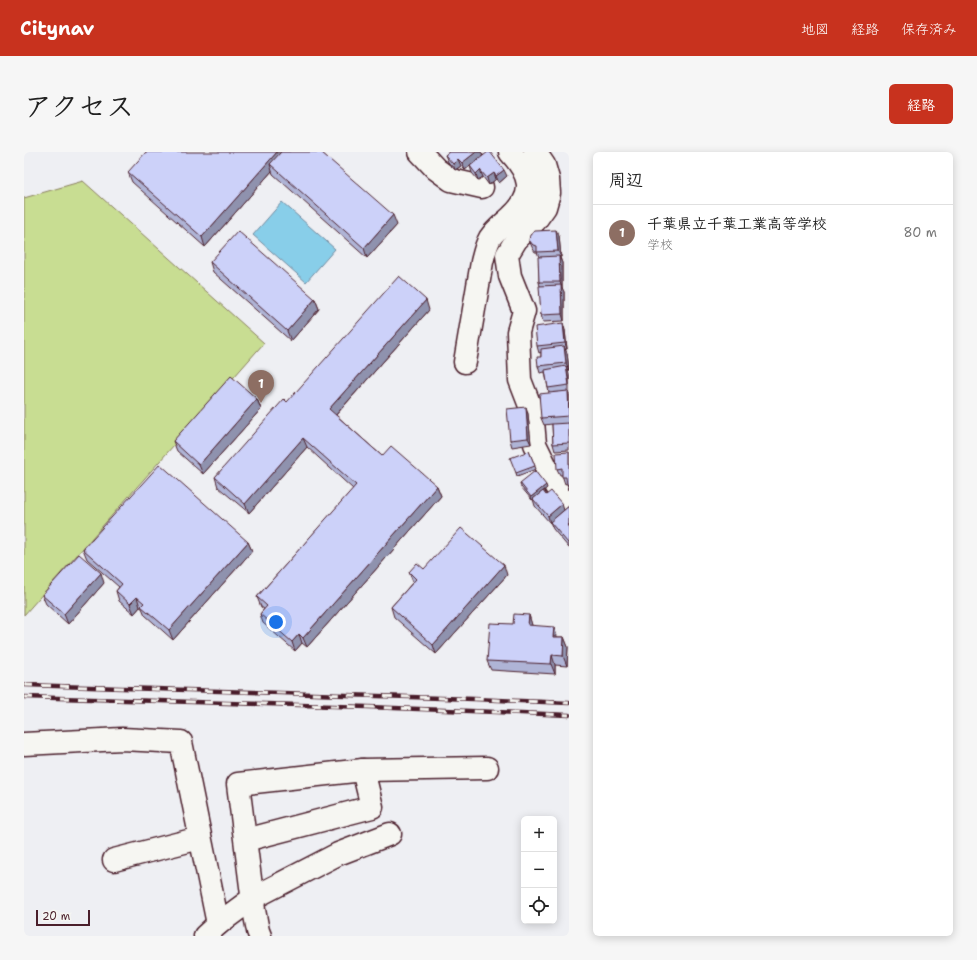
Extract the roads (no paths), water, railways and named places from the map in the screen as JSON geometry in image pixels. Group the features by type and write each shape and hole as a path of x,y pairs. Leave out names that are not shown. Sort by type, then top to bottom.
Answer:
{"street":[{"path":"420,152 436,169 451,180 482,187"},
{"path":"465,362 482,262 486,248 495,232 519,209 528,192 526,173 510,152"},
{"path":"535,152 544,165 548,179 549,193 544,207 535,221 516,240 507,255 510,276 524,311 518,332 520,380 532,411 535,444 555,485 564,500 569,503"},
{"path":"24,744 122,739 181,742 200,838 212,930"},
{"path":"260,936 253,898 238,784 363,770 487,768"},
{"path":"246,840 372,807 363,770"},
{"path":"212,930 253,898 338,854 390,834"},
{"path":"114,860 200,838"}],"water":[{"path":"282,202 335,249 306,282 253,235"}],"railway":[{"path":"24,685 569,703"},
{"path":"24,697 368,707 569,715"}],"place":[{"name":"千葉県立千葉工業高等学校","path":"261,403"}]}
